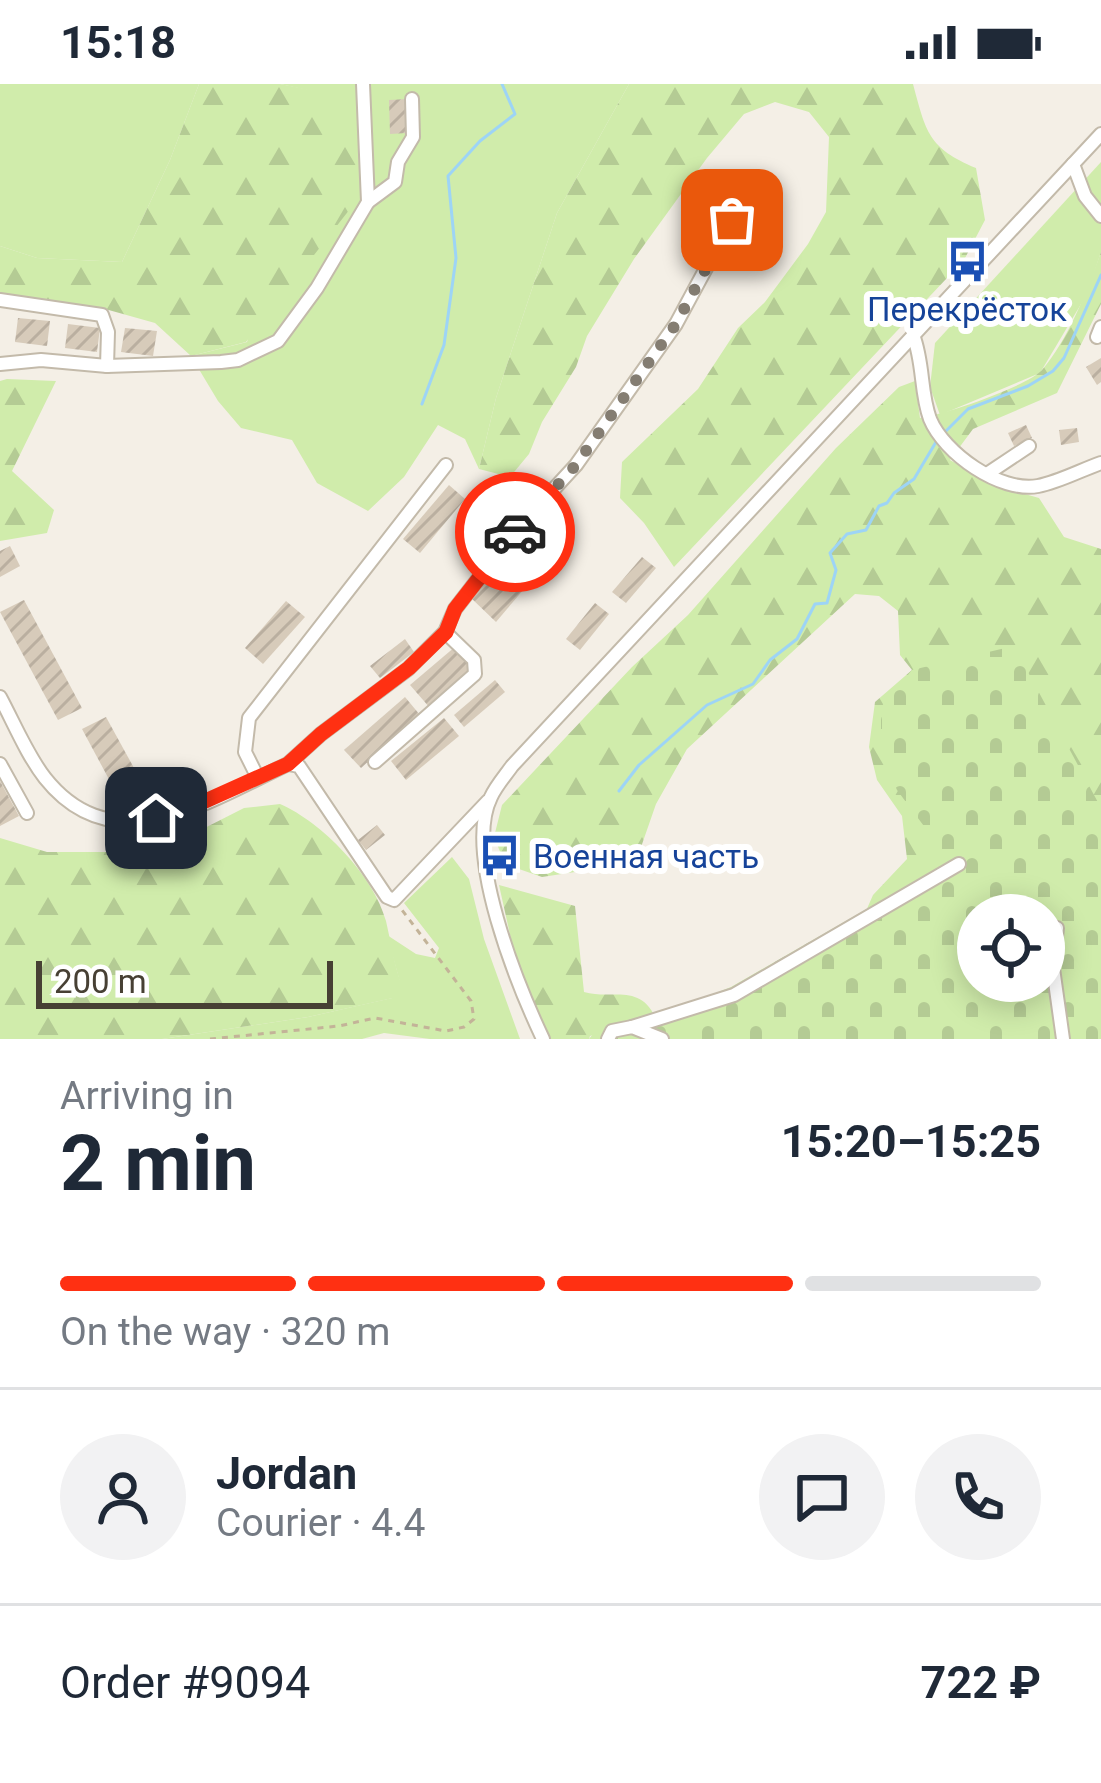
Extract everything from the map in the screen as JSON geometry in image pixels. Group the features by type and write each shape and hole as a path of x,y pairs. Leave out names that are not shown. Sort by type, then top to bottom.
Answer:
{"street":[{"path":"363,84 368,202"},
{"path":"0,364 41,360 107,366 238,360 278,341 317,288 368,202 395,182 398,162 413,136 412,99"},
{"path":"288,764 299,766 387,897 394,900 489,800 512,766 1101,134"},
{"path":"1073,164 1085,196 1101,216"},
{"path":"0,697 45,778 87,816 128,825 183,811 288,764 409,668 446,632 455,609 518,528 576,465 676,324 732,220 762,202"},
{"path":"0,300 102,315 108,332 107,366"},
{"path":"914,335 922,358 924,395 942,436 987,474 1017,486 1036,487 1101,463"},
{"path":"987,474 1029,446"},
{"path":"258,778 245,752 249,718 446,465"},
{"path":"375,762 475,674 474,660 446,632"},
{"path":"0,764 27,813"},
{"path":"489,800 485,843 490,883 512,974 543,1039"},
{"path":"608,1039 612,1031 734,995 959,864"},
{"path":"1058,1002 1063,1039"},
{"path":"632,1027 662,1039"}],"path":[{"path":"210,1039 375,1018 446,1031 471,1023 471,1000 394,900"}],"green space":[{"path":"0,84 199,84 122,262 37,258 0,246"},
{"path":"199,84 280,84 321,92 356,149 357,200 246,342 191,356 155,323 98,307 0,296 0,246 37,258 122,262"},
{"path":"280,84 629,84 557,213 496,398 479,469 465,439 438,425 404,477 368,511 317,483 292,440 241,428 191,356 247,342 321,93"},
{"path":"629,84 913,84 931,136 948,153 976,168 985,220 964,260 674,567 620,498 622,462 698,389 738,328 765,302 808,244 826,212 829,137 809,112 775,102 744,114 634,259 587,336 576,367 542,422 529,454 510,477 479,469 496,398 557,213"},
{"path":"1101,162 1101,252 1087,294 1040,373 940,415 930,387 935,343"},
{"path":"1101,252 1101,304 1057,393 973,429 950,460 997,486 1039,498 1064,537 1101,549 1101,1039 1013,1002 1065,1002 1065,894 957,894 957,979 855,936 873,895 907,859 902,816 877,780 869,747 875,702 912,670 900,655 898,611 879,596 855,594 687,749 656,804 640,850 608,867 542,877 516,868 501,854 494,837 502,805 632,667 688,615 836,448 899,387 915,381 920,418 984,399 1042,370 1076,314"},
{"path":"0,381 56,381 12,471 54,510 47,533 0,541"},
{"path":"1014,646 1101,808 1101,1039 589,1039 597,1029 655,1017 731,987 950,861 897,790 881,754 881,707 912,670"},
{"path":"280,804 329,837 370,886 386,921 402,986 393,998 308,1017 162,1039 0,1039 0,838 47,852 114,852 183,839 244,808"},
{"path":"452,857 469,879 484,939 520,1039 430,1039 384,1033 362,1039 162,1039 308,1017 392,998 401,986 387,935 416,954 435,958 439,948 404,903"},
{"path":"499,885 575,906 584,992 633,996 649,1006 655,1017 589,1039 549,1039 517,966"}],"building":[{"path":"407,99 407,133 390,134 389,100"},
{"path":"757,226 780,244 771,253 749,236"},
{"path":"18,318 50,321 47,346 15,342"},
{"path":"68,324 100,328 97,352 65,348"},
{"path":"125,328 157,331 153,356 121,352"},
{"path":"1101,358 1101,382 1097,385 1086,367"},
{"path":"1026,425 1032,438 1014,446 1008,433"},
{"path":"1077,428 1079,442 1061,445 1059,430"},
{"path":"449,485 465,499 420,553 403,539"},
{"path":"516,545 541,569 496,622 470,597"},
{"path":"10,546 20,566 0,577 0,551"},
{"path":"642,557 656,568 626,603 612,592"},
{"path":"24,600 82,708 58,720 0,612"},
{"path":"286,601 305,617 263,664 245,648"},
{"path":"595,603 609,614 580,650 566,639"},
{"path":"405,639 414,652 380,678 370,666"},
{"path":"456,646 475,669 430,708 410,685"},
{"path":"495,680 505,692 464,727 454,715"},
{"path":"405,697 420,715 361,768 344,750"},
{"path":"106,717 151,799 126,811 82,729"},
{"path":"444,718 459,736 406,780 391,761"},
{"path":"0,781 19,816 0,826"},
{"path":"377,825 385,835 366,850 358,840"}],"waterway":[{"path":"422,404 444,345 456,258 448,176 480,141 515,114 502,84"},
{"path":"942,435 968,409 1053,371 1064,358 1101,275"},
{"path":"619,791 639,765 707,705 753,684 770,660 797,639 815,604 827,603 836,570 830,553 847,534 866,530 879,506 914,479 936,442"}],"way so far":[{"path":"515,532 576,465 676,324 732,220"}],"place":[{"name":"Перекрёсток","path":"967,261"},
{"name":"Военная часть","path":"499,856"}],"route":[{"path":"156,818 183,811 288,764 409,668 446,632 455,609 515,532"}]}
